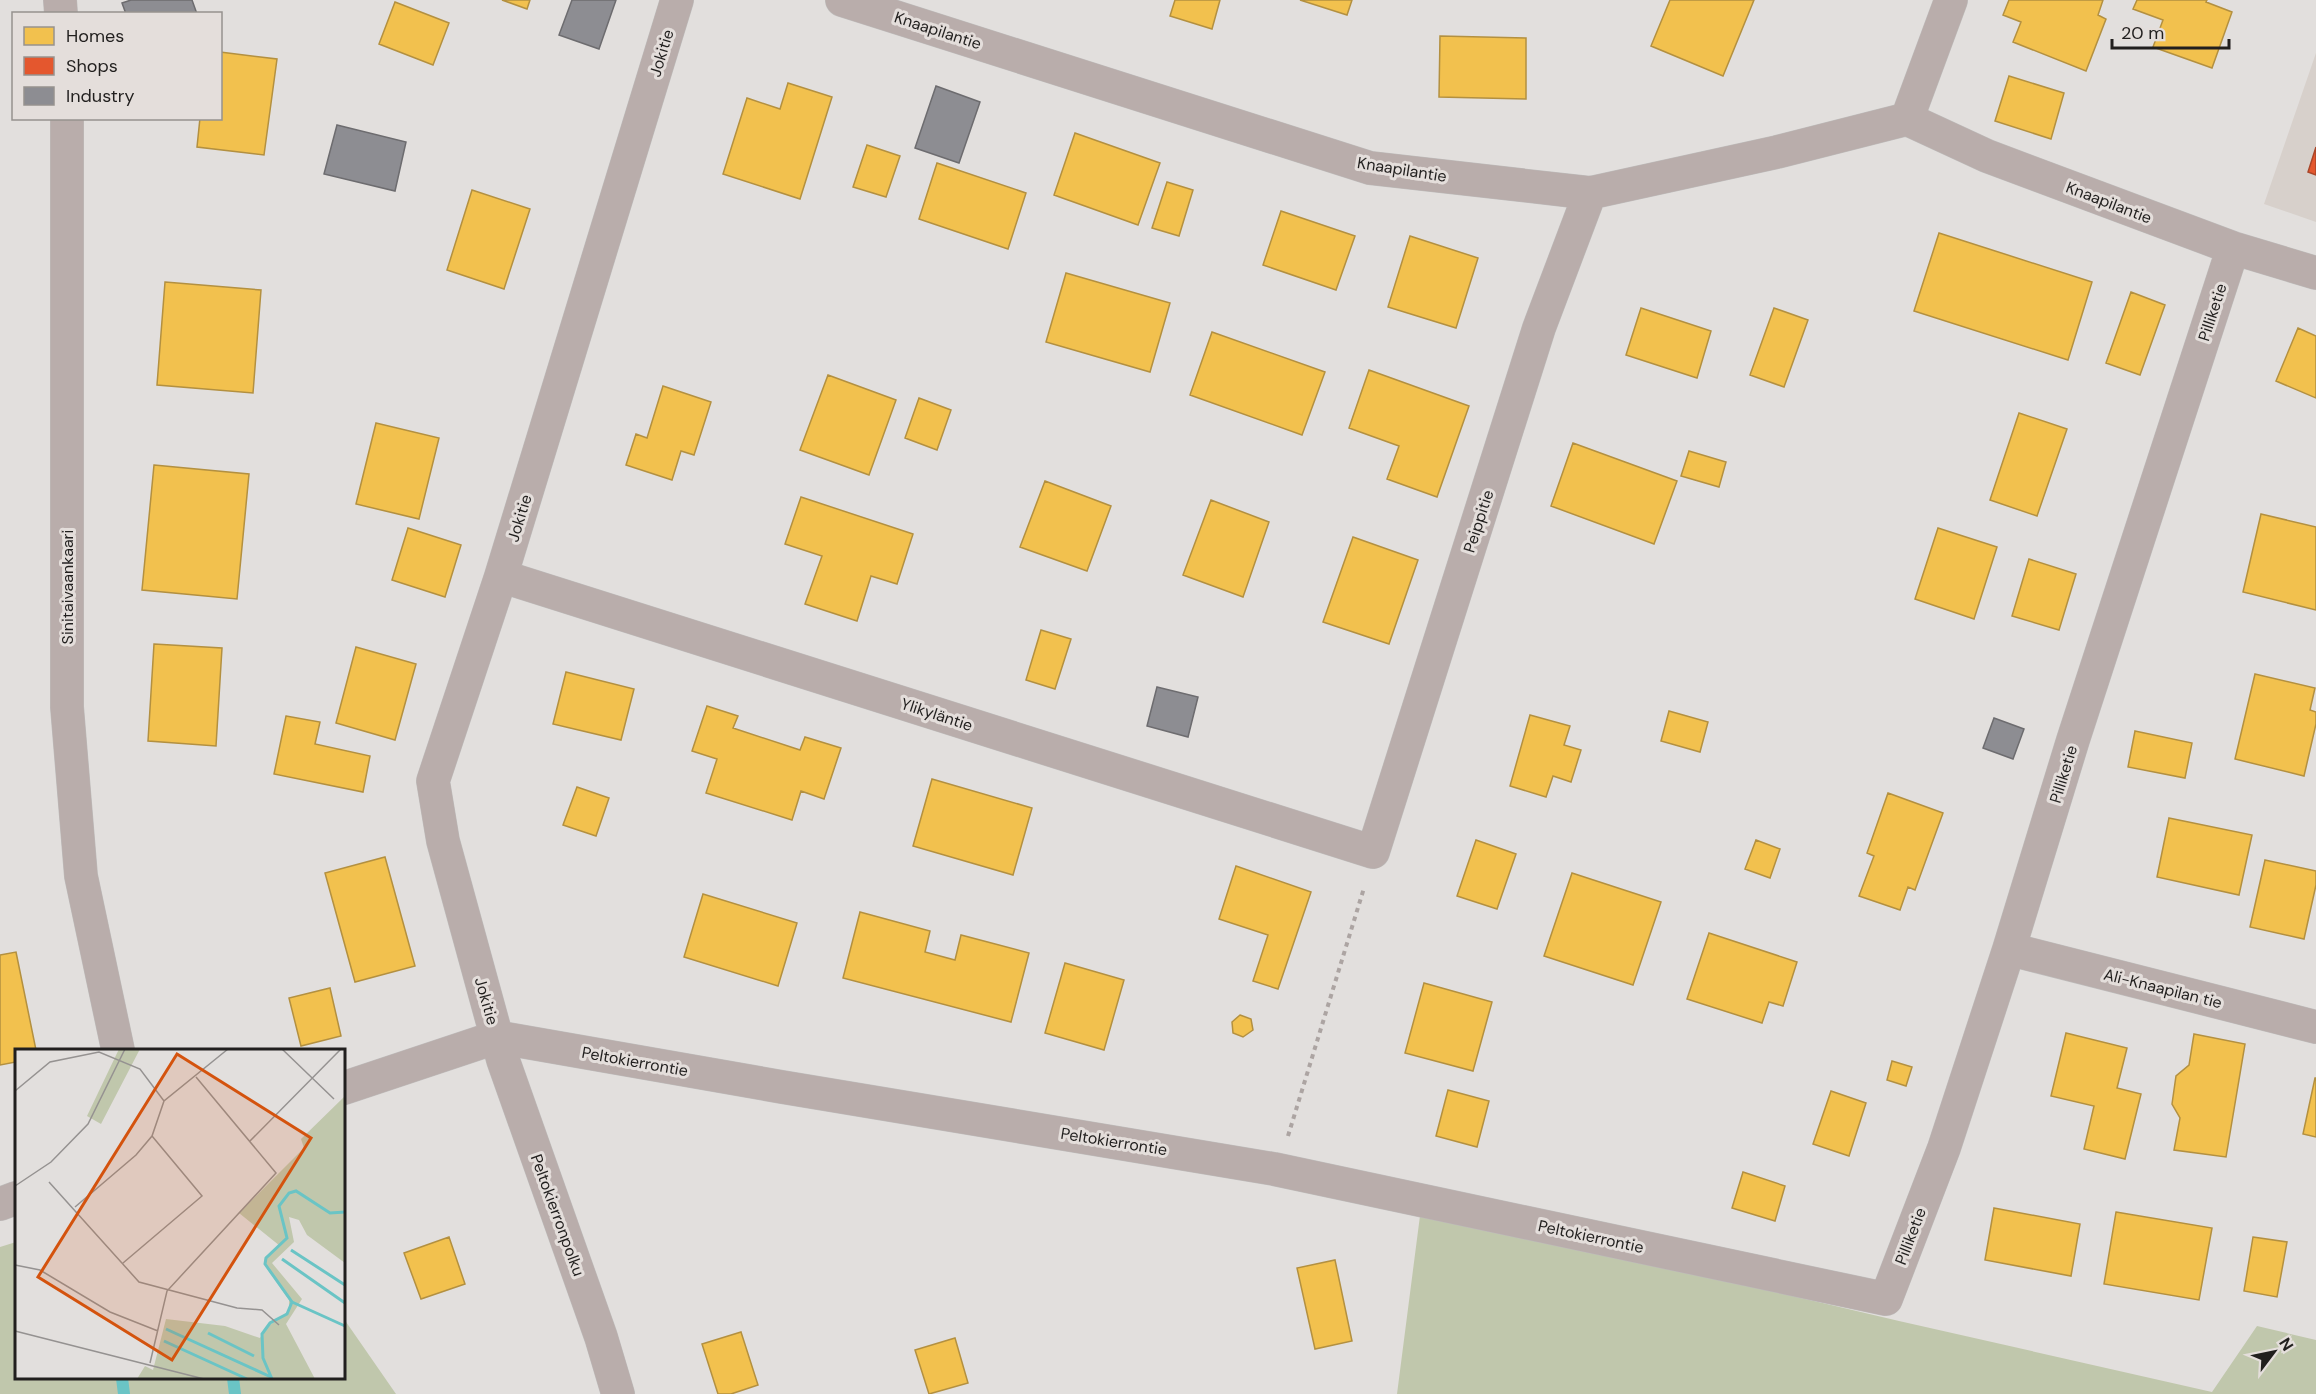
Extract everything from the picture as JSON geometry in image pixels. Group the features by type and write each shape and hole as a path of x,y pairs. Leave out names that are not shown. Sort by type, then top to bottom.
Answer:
{"street":[{"name":"Jokitie","path":"497,1037 446,852 433,781 501,576 677,0"},
{"name":"Knaapilantie","path":"842,0 1370,168 1590,193 1777,153 1907,119 1987,156 2233,248 2316,273"},
{"path":"1907,119 1951,0"},
{"name":"Sinitaivaankaari","path":"67,120 67,707 81,876 118,1049"},
{"name":"Peippitie","path":"1373,852 1539,328 1590,193"},
{"name":"Pilliketie","path":"1886,1299 1944,1148 2009,949 2073,740 2233,248"},
{"name":"Ylikyläntie","path":"501,576 1373,852"},
{"name":"Ali-Knaapilan tie","path":"2009,949 2316,1027"},
{"name":"Peltokierrontie","path":"345,1088 497,1037 1274,1169 1886,1299"},
{"name":"Peltokierronpolku","path":"497,1037 503,1060 601,1337 618,1394"},
{"path":"0,1204 15,1198"}],"path":[{"path":"1274,1169 1293,1124 1355,923 1373,852"}],"shaded area":[{"path":"2316,53 2316,222 2264,204"}],"green space":[{"path":"1421,1208 2212,1392 2257,1326 2316,1340 2316,1394 1397,1394"},
{"path":"15,1242 15,1379 345,1379 345,1320 396,1394 0,1394 0,1247"}],"building: Homes":[{"path":"502,0 530,0 527,9"},
{"path":"1175,0 1220,0 1212,29 1170,16"},
{"path":"1300,0 1352,0 1347,15"},
{"path":"1670,0 1754,0 1723,76 1651,46"},
{"path":"2009,0 2103,0 2098,15 2106,19 2086,71 2013,42 2021,22 2003,15"},
{"path":"2137,0 2207,0 2206,2 2232,12 2212,68 2153,47 2163,20 2133,9"},
{"path":"395,2 449,23 433,65 379,44"},
{"path":"1440,36 1526,38 1526,99 1439,97"},
{"path":"222,52 277,59 264,155 197,147 200,120 222,120"},
{"path":"2009,76 2064,93 2051,139 1995,121"},
{"path":"788,83 832,97 800,199 723,174 747,98 780,109"},
{"path":"1075,133 1160,163 1138,225 1054,195"},
{"path":"867,145 900,156 886,197 853,187"},
{"path":"937,163 1026,193 1008,249 919,219"},
{"path":"1167,182 1193,190 1179,236 1152,228"},
{"path":"472,190 530,209 504,289 447,270"},
{"path":"1281,211 1355,236 1336,290 1263,265"},
{"path":"1939,233 2092,282 2068,360 1914,311"},
{"path":"1410,236 1478,258 1456,328 1388,307"},
{"path":"1066,273 1170,303 1150,372 1046,342"},
{"path":"165,282 261,290 253,393 157,385"},
{"path":"2131,292 2165,305 2140,375 2106,363"},
{"path":"1641,308 1711,331 1697,378 1626,355"},
{"path":"1774,308 1808,320 1784,387 1750,375"},
{"path":"2298,328 2316,336 2316,398 2276,381"},
{"path":"1212,332 1325,372 1302,435 1190,395"},
{"path":"1369,370 1469,406 1437,497 1387,479 1399,446 1349,428"},
{"path":"828,375 896,400 869,475 800,450"},
{"path":"663,386 711,402 694,455 681,451 672,480 626,465 636,434 647,438"},
{"path":"919,398 951,410 937,450 905,438"},
{"path":"2019,413 2067,429 2037,516 1990,500"},
{"path":"376,423 439,438 419,519 356,504"},
{"path":"1573,443 1677,481 1654,544 1551,506"},
{"path":"1689,451 1726,462 1719,487 1681,476"},
{"path":"154,465 249,474 237,599 142,590"},
{"path":"1045,481 1111,506 1087,571 1020,547"},
{"path":"801,497 913,534 897,584 871,576 857,621 805,604 822,556 785,544"},
{"path":"1211,500 1269,522 1243,597 1183,575"},
{"path":"2261,514 2316,527 2316,610 2243,592"},
{"path":"408,528 461,545 445,597 392,580"},
{"path":"1938,528 1997,547 1974,619 1915,599"},
{"path":"1353,537 1418,560 1389,644 1323,622"},
{"path":"2029,559 2076,574 2059,630 2012,616"},
{"path":"1041,630 1071,639 1055,689 1026,680"},
{"path":"154,644 222,648 216,746 148,741"},
{"path":"356,647 416,664 395,740 336,723"},
{"path":"566,672 634,689 621,740 553,724"},
{"path":"2255,674 2315,688 2310,710 2316,712 2316,724 2304,776 2235,759"},
{"path":"707,706 738,716 733,728 800,750 805,737 841,748 824,799 801,791 792,820 706,793 717,759 692,751"},
{"path":"1669,711 1708,722 1700,752 1661,741"},
{"path":"1530,715 1570,726 1564,745 1581,750 1571,782 1553,776 1546,797 1510,786"},
{"path":"286,716 320,722 315,744 370,756 363,792 274,774"},
{"path":"2135,731 2192,743 2185,778 2128,767"},
{"path":"932,779 1032,808 1013,875 913,846"},
{"path":"577,787 609,798 596,836 563,825"},
{"path":"1888,793 1943,813 1915,890 1908,887 1900,910 1859,896 1874,856 1867,853"},
{"path":"2169,818 2252,835 2239,895 2157,877"},
{"path":"1476,840 1516,854 1497,909 1457,896"},
{"path":"1756,840 1780,849 1770,878 1745,869"},
{"path":"385,857 415,966 355,982 325,873"},
{"path":"2265,860 2316,871 2316,885 2304,939 2250,927"},
{"path":"1236,866 1311,892 1278,989 1253,981 1268,935 1219,919"},
{"path":"1572,873 1661,902 1633,985 1544,956"},
{"path":"703,894 797,923 778,986 684,957"},
{"path":"860,912 930,931 925,952 955,960 961,935 1029,953 1011,1022 843,978"},
{"path":"1709,933 1797,962 1783,1006 1769,1002 1762,1023 1687,999"},
{"path":"16,952 36,1049 15,1049 15,1062 0,1065 0,955"},
{"path":"1065,963 1124,980 1104,1050 1045,1033"},
{"path":"1424,983 1492,1002 1473,1071 1405,1053"},
{"path":"330,988 341,1036 301,1046 289,998"},
{"path":"1240,1015 1251,1019 1253,1030 1243,1037 1233,1033 1232,1022"},
{"path":"2066,1033 2127,1048 2117,1088 2141,1094 2125,1159 2084,1149 2094,1106 2051,1096"},
{"path":"2194,1034 2245,1044 2226,1157 2174,1150 2180,1118 2172,1104 2176,1076 2189,1065"},
{"path":"1892,1061 1912,1067 1906,1086 1887,1080"},
{"path":"2316,1078 2316,1137 2303,1134"},
{"path":"1448,1090 1489,1101 1477,1147 1436,1136"},
{"path":"1831,1091 1866,1103 1849,1156 1813,1144"},
{"path":"1743,1172 1785,1186 1775,1221 1732,1208"},
{"path":"1994,1208 2080,1224 2071,1276 1985,1260"},
{"path":"2116,1212 2212,1228 2199,1300 2104,1284"},
{"path":"449,1237 465,1284 421,1299 404,1253"},
{"path":"2253,1237 2287,1242 2277,1297 2244,1291"},
{"path":"1335,1260 1352,1341 1315,1349 1297,1268"},
{"path":"741,1332 758,1385 731,1394 718,1394 702,1344"},
{"path":"955,1338 968,1383 929,1394 915,1350"}],"building: Shops":[{"path":"2316,147 2316,175 2308,172"}],"building: Industry":[{"path":"131,0 192,0 196,12 125,12 122,3"},
{"path":"572,0 616,0 599,49 559,35"},
{"path":"936,86 980,102 959,163 915,148"},
{"path":"337,125 406,142 395,191 324,174"},
{"path":"1157,687 1198,697 1188,737 1147,726"},
{"path":"1994,718 2024,729 2013,759 1983,748"}],"waterway":[{"path":"122,1379 124,1394"},
{"path":"233,1379 235,1394"}]}
